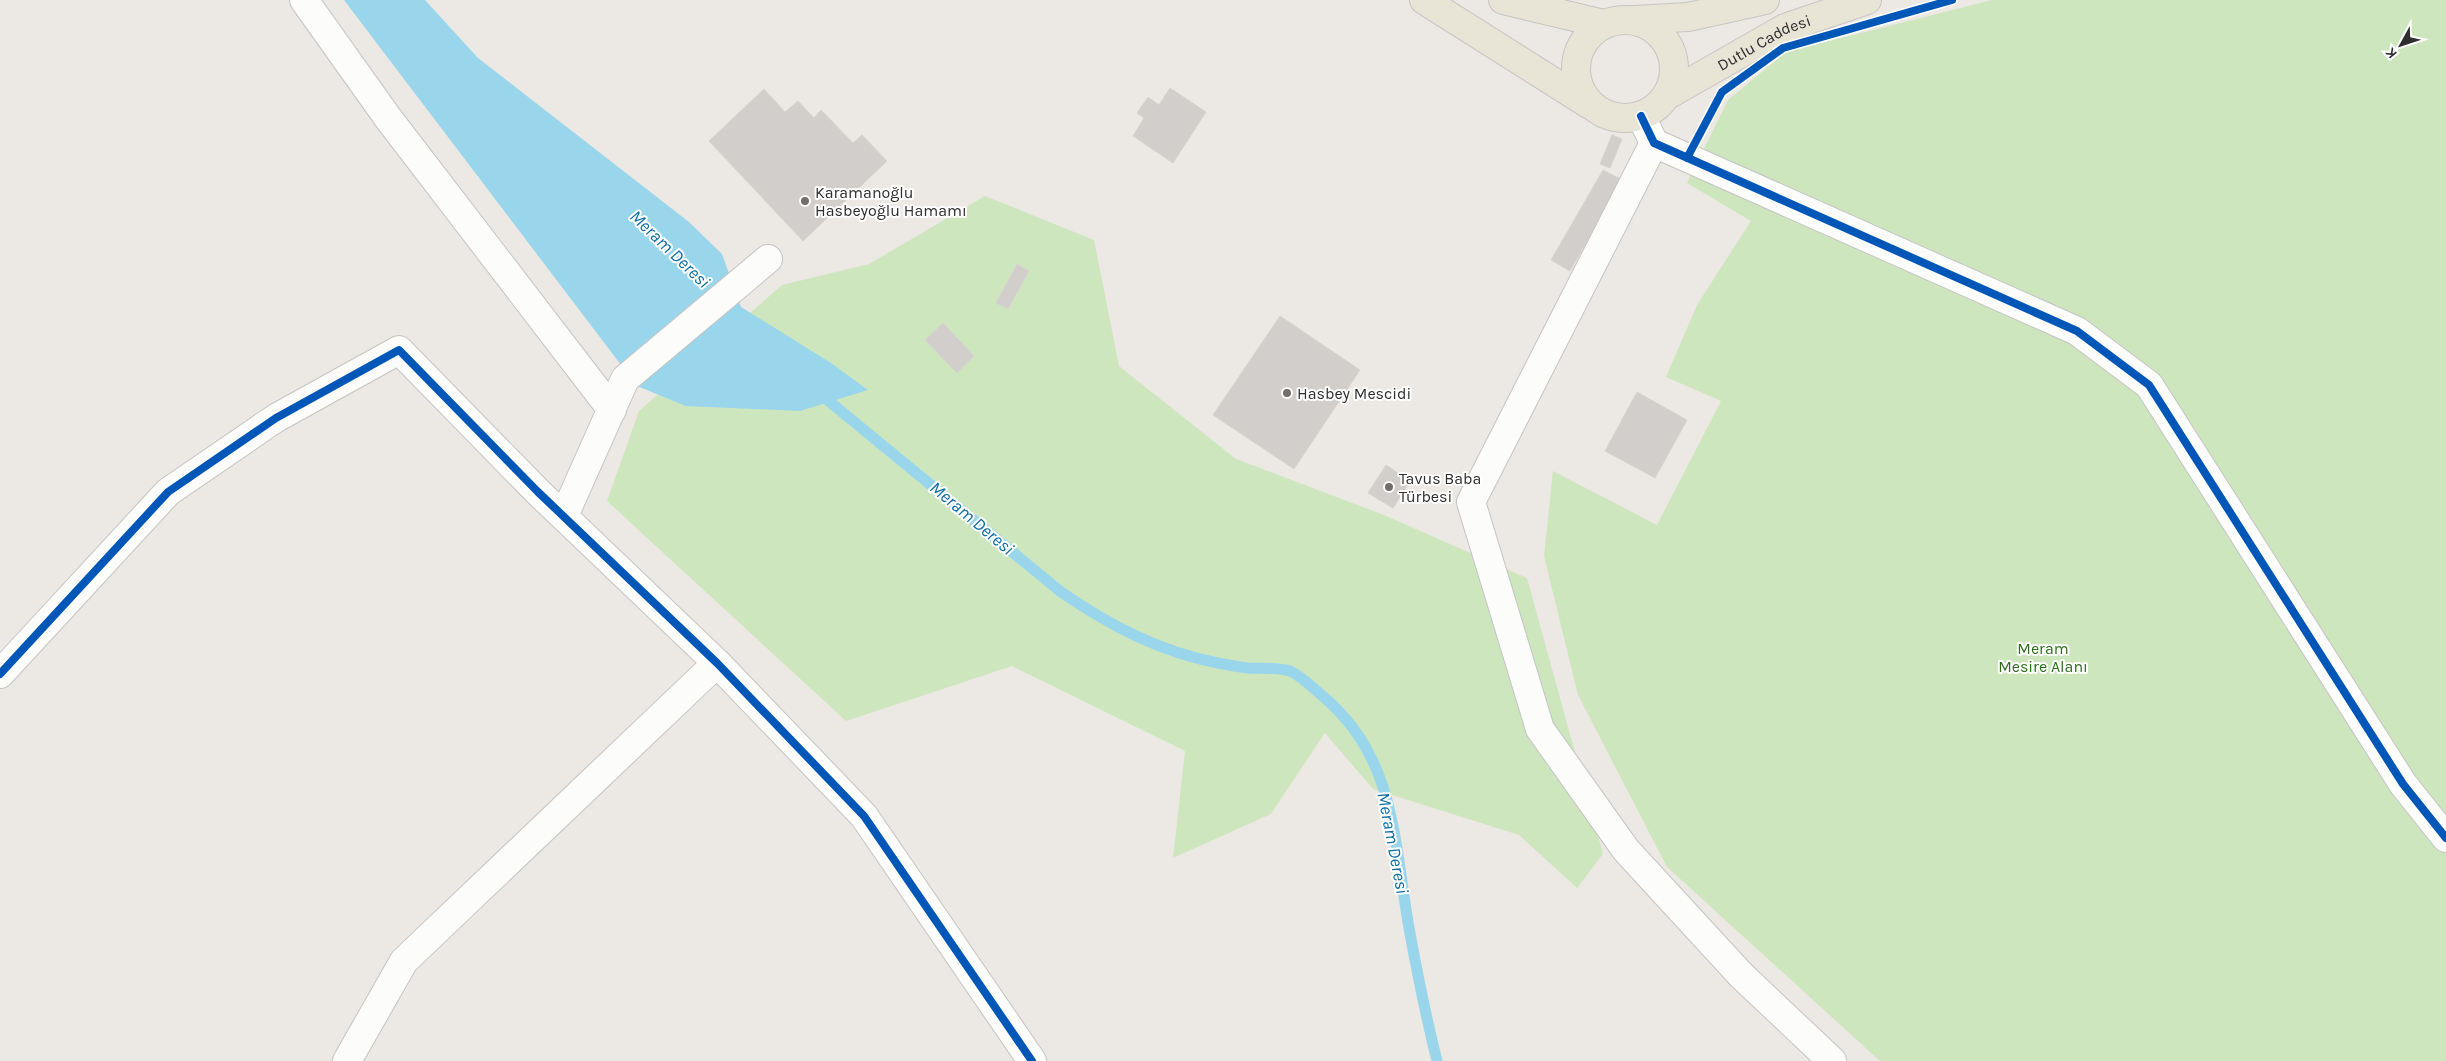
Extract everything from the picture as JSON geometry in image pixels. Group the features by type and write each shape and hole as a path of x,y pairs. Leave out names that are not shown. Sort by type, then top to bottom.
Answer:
{"main road":[{"path":"1424,0 1607,116 1624,119 1641,116 1656,108 1666,96 1673,81 1674,65 1670,50 1662,36 1650,26 1635,20"},
{"path":"1503,0 1604,24"},
{"path":"1592,107 1581,94 1576,78 1576,61 1581,44 1591,32 1604,24 1619,20 1688,17 1765,0"},
{"name":"Dutlu Caddesi","path":"1666,96 1785,28 1868,0"}],"street":[{"path":"304,0 388,118 612,410"},
{"path":"1641,116 1654,143 2077,331 2149,385 2403,784 2446,838"},
{"path":"1654,143 1471,502 1540,729 1626,850 1741,975 1832,1061"},
{"path":"564,516 625,379 768,259"},
{"path":"0,674 168,492 276,418 399,350 564,516 718,663 864,816 1032,1061"},
{"path":"347,1061 404,961 718,663"}],"green space":[{"name":"Meram Mesire Alanı","path":"1992,0 2446,0 2446,1061 1880,1061 1667,867 1578,695 1544,556 1553,471 1657,525 1721,401 1666,377 1697,305 1751,221 1687,183 1728,100 1786,52"},
{"path":"985,196 1094,240 1119,366 1236,459 1384,515 1527,578 1603,854 1577,888 1519,835 1373,789 1325,733 1271,814 1173,858 1185,751 1012,666 846,721 607,501 639,411 782,285 869,264"}],"water":[{"path":"344,0 425,0 478,58 689,222 722,254 741,307 831,363 868,390 800,411 686,406 637,386"}],"building":[{"path":"1170,88 1206,112 1173,163 1133,136 1144,118 1137,113 1148,97 1159,105"},
{"name":"Karamanoğlu Hasbeyoğlu Hamamı","path":"764,89 785,112 798,101 814,118 821,110 853,143 862,135 887,161 803,241 709,141"},
{"path":"1612,135 1622,139 1610,168 1600,164"},
{"path":"1603,170 1622,180 1570,271 1551,260"},
{"path":"1017,264 1029,271 1008,309 996,303"},
{"name":"Hasbey Mescidi","path":"1280,316 1360,370 1294,469 1213,415"},
{"path":"943,323 974,356 957,373 925,340"},
{"path":"1637,392 1687,420 1655,478 1605,451"},
{"name":"Tavus Baba Türbesi","path":"1386,465 1410,481 1393,508 1368,493"}],"waterway":[{"name":"Meram Deresi","path":"819,393 1061,592 1079,604 1136,636 1176,652 1237,667 1290,671 1326,699 1349,723 1366,749 1379,776 1388,804 1395,834 1415,961 1437,1061"}],"cycle path":[{"path":"1687,158 1722,92 1783,48 1952,0"},
{"path":"1641,116 1654,143 2077,331 2149,385 2403,784 2446,838"},
{"path":"0,674 168,492 276,418 399,350 538,492 717,663 864,816 1032,1061"}],"place":[{"name":"Karamanoğlu Hasbeyoğlu Hamamı","path":"805,201"},
{"name":"Hasbey Mescidi","path":"1287,393"},
{"name":"Tavus Baba Türbesi","path":"1389,487"}]}
